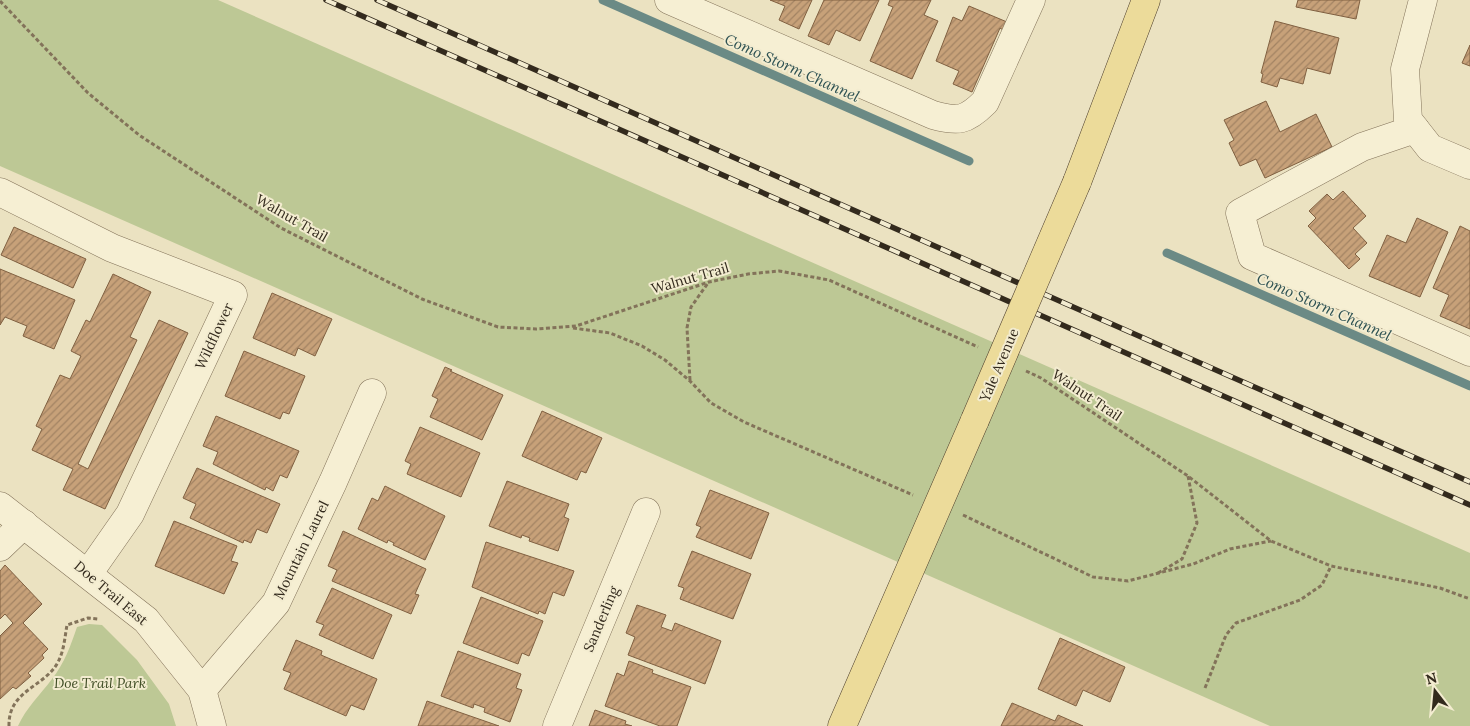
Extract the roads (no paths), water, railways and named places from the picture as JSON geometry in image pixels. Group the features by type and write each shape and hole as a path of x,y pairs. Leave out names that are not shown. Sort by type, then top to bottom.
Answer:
{"main road":[{"name":"Yale Avenue","path":"842,726 1077,182 1146,0"}],"street":[{"path":"669,0 933,115 953,120 972,115 984,102 1031,0"},
{"path":"1423,0 1405,69 1412,125 1430,148 1470,165"},
{"path":"1412,125 1362,147 1240,214 1252,256 1470,352"},
{"name":"Wildflower","path":"0,192 112,248 233,295 130,514 88,574"},
{"name":"Mountain Laurel","path":"202,690 276,603 333,482 372,393"},
{"name":"Doe Trail East","path":"0,506 146,620 202,690 212,726"},
{"name":"Sanderling","path":"557,726 646,512"},
{"path":"0,547 24,524"}],"waterway":[{"name":"Como Storm Channel","path":"603,0 969,161"},
{"name":"Como Storm Channel","path":"1167,253 1470,386"}],"railway":[{"path":"326,0 1470,505"},
{"path":"377,0 1470,482"}],"park label":[{"name":"Doe Trail Park","path":"100,683"}]}
